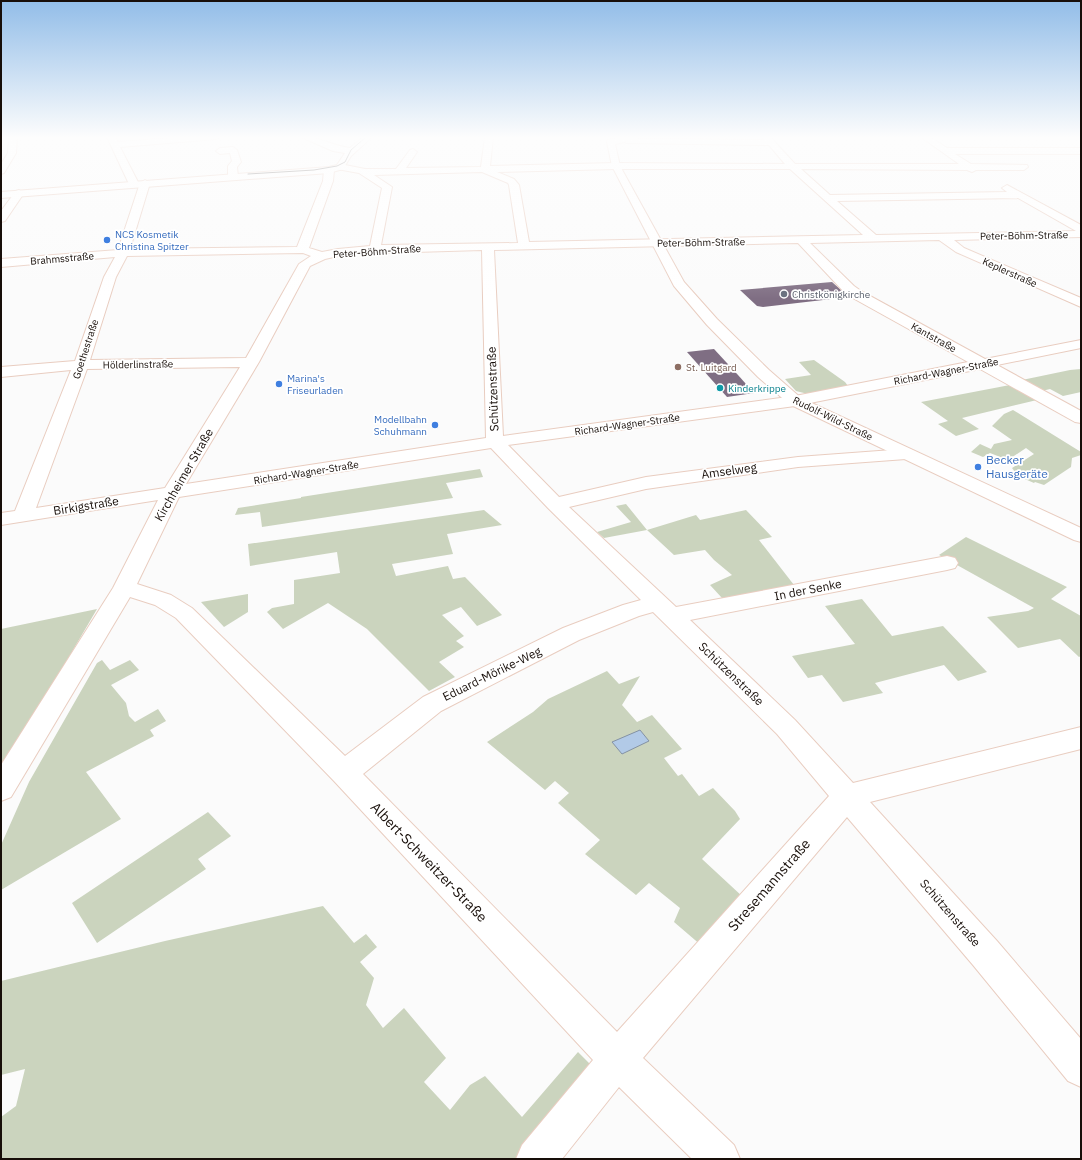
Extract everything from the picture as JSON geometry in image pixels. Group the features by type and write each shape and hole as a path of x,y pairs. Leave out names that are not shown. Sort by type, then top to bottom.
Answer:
{"street":[{"path":"1,195 43,191"},
{"name":"Goethestraße","path":"23,515 81,365 110,277 122,253 142,191"},
{"path":"304,250 303,247 324,191"},
{"path":"375,249 386,191"},
{"path":"515,191 524,245"},
{"name":"Rudolf-Wild-Straße","path":"629,191 688,296 704,315 775,386 795,401 1081,536"},
{"path":"821,191 873,238"},
{"path":"1012,191 1081,229"},
{"path":"1,219 19,193"},
{"path":"829,198 1019,195"},
{"name":"Peter-Böhm-Straße","path":"321,256 345,251 375,249 1081,234"},
{"name":"Keplerstraße","path":"942,237 960,250 1081,303"},
{"name":"Kantstraße","path":"801,240 849,289 1081,418"},
{"name":"Schützenstraße","path":"488,246 495,442 555,504 663,610 786,727 985,953 1081,1068"},
{"path":"122,253 304,250 321,256"},
{"name":"Brahmsstraße","path":"1,263 122,253"},
{"name":"Kirchheimer Straße","path":"1,789 124,588 171,493 252,362 305,264 321,256"},
{"name":"Richard-Wagner-Straße","path":"171,493 495,442 795,401 1081,344"},
{"name":"Hölderlinstraße","path":"1,372 81,365 252,362"},
{"name":"Amselweg","path":"555,504 646,482 798,462 906,454"},
{"name":"Birkigstraße","path":"1,519 171,493"},
{"name":"In der Senke","path":"663,610 947,563"},
{"name":"Albert-Schweitzer-Straße","path":"124,588 163,600 184,613 344,774 618,1059 720,1159"},
{"name":"Eduard-Mörike-Weg","path":"344,774 432,704 571,634 631,610 663,610"},
{"path":"847,796 1081,738"},
{"name":"Stresemannstraße","path":"536,1159 618,1059 847,796"}],"green space":[{"path":"814,360 845,382 848,386 808,394 796,391 785,379 811,375 799,362"},
{"path":"1081,369 1081,392 1063,396 1050,389 1042,391 1022,380 1070,370"},
{"path":"1010,385 1037,400 962,418 979,429 956,436 938,424 948,421 921,402"},
{"path":"1013,410 1081,452 1081,455 1072,458 1071,467 1044,485 1034,483 1018,476 1012,468 1034,454 1026,448 1008,460 990,453 983,457 971,452 980,444 991,449 994,444 1012,440 992,426 1004,414"},
{"path":"480,469 483,477 446,483 453,498 262,527 260,512 235,515 238,508"},
{"path":"626,504 647,530 604,538 597,532 631,522 616,506"},
{"path":"484,510 502,525 447,534 453,554 392,564 396,576 448,566 453,579 465,577 502,615 477,626 461,607 442,615 464,636 456,641 464,647 439,662 455,677 429,691 367,629 328,603 283,629 267,612 272,608 294,604 294,580 340,573 337,552 250,566 248,544"},
{"path":"746,510 772,537 759,540 794,585 722,598 710,585 732,575 714,560 705,550 674,555 647,530 696,515 700,520"},
{"path":"966,537 1067,587 1051,599 1081,616 1081,656 1079,657 1060,639 1018,648 987,617 1028,611 1034,608 939,555"},
{"path":"248,594 248,612 224,627 201,602"},
{"path":"862,599 892,636 943,626 987,672 958,681 944,665 875,683 883,693 843,702 822,675 808,678 792,656 855,644 825,606"},
{"path":"97,609 49,691 1,782 1,629"},
{"path":"102,660 110,670 130,660 139,670 111,685 126,703 129,716 135,722 158,709 166,721 150,730 154,736 86,772 121,819 1,890 1,845 29,782 97,663"},
{"path":"607,671 619,684 640,676 622,705 637,722 652,715 682,749 664,758 678,776 682,774 699,796 713,788 735,811 740,819 702,859 743,897 702,946 674,922 680,908 649,883 636,895 585,854 600,840 558,803 569,793 555,781 545,790 487,742 533,712 548,699"},
{"path":"208,812 231,836 198,859 206,869 97,943 72,903"},
{"path":"323,906 354,943 366,934 377,947 360,962 374,978 366,1005 383,1028 404,1008 446,1058 424,1082 450,1110 470,1085 485,1076 522,1117 578,1052 593,1067 517,1159 2,1159 1,1117 16,1106 25,1069 1,1075 1,981 165,941"}],"water":[{"path":"640,730 649,741 622,754 612,742"}],"building":[{"name":"Christkönigkirche","path":"832,282 849,297 763,307 757,306 740,290"},
{"path":"714,349 754,393 727,397 687,352"}],"place":[{"name":"NCS Kosmetik Christina Spitzer","path":"107,240"},
{"name":"Christkönigkirche","path":"784,294"},
{"name":"St. Luitgard","path":"678,367"},
{"name":"Marina's Friseurladen","path":"279,384"},
{"name":"Kinderkrippe","path":"720,388"},
{"name":"Modellbahn Schuhmann","path":"435,425"},
{"name":"Becker Hausgeräte","path":"978,467"}]}
